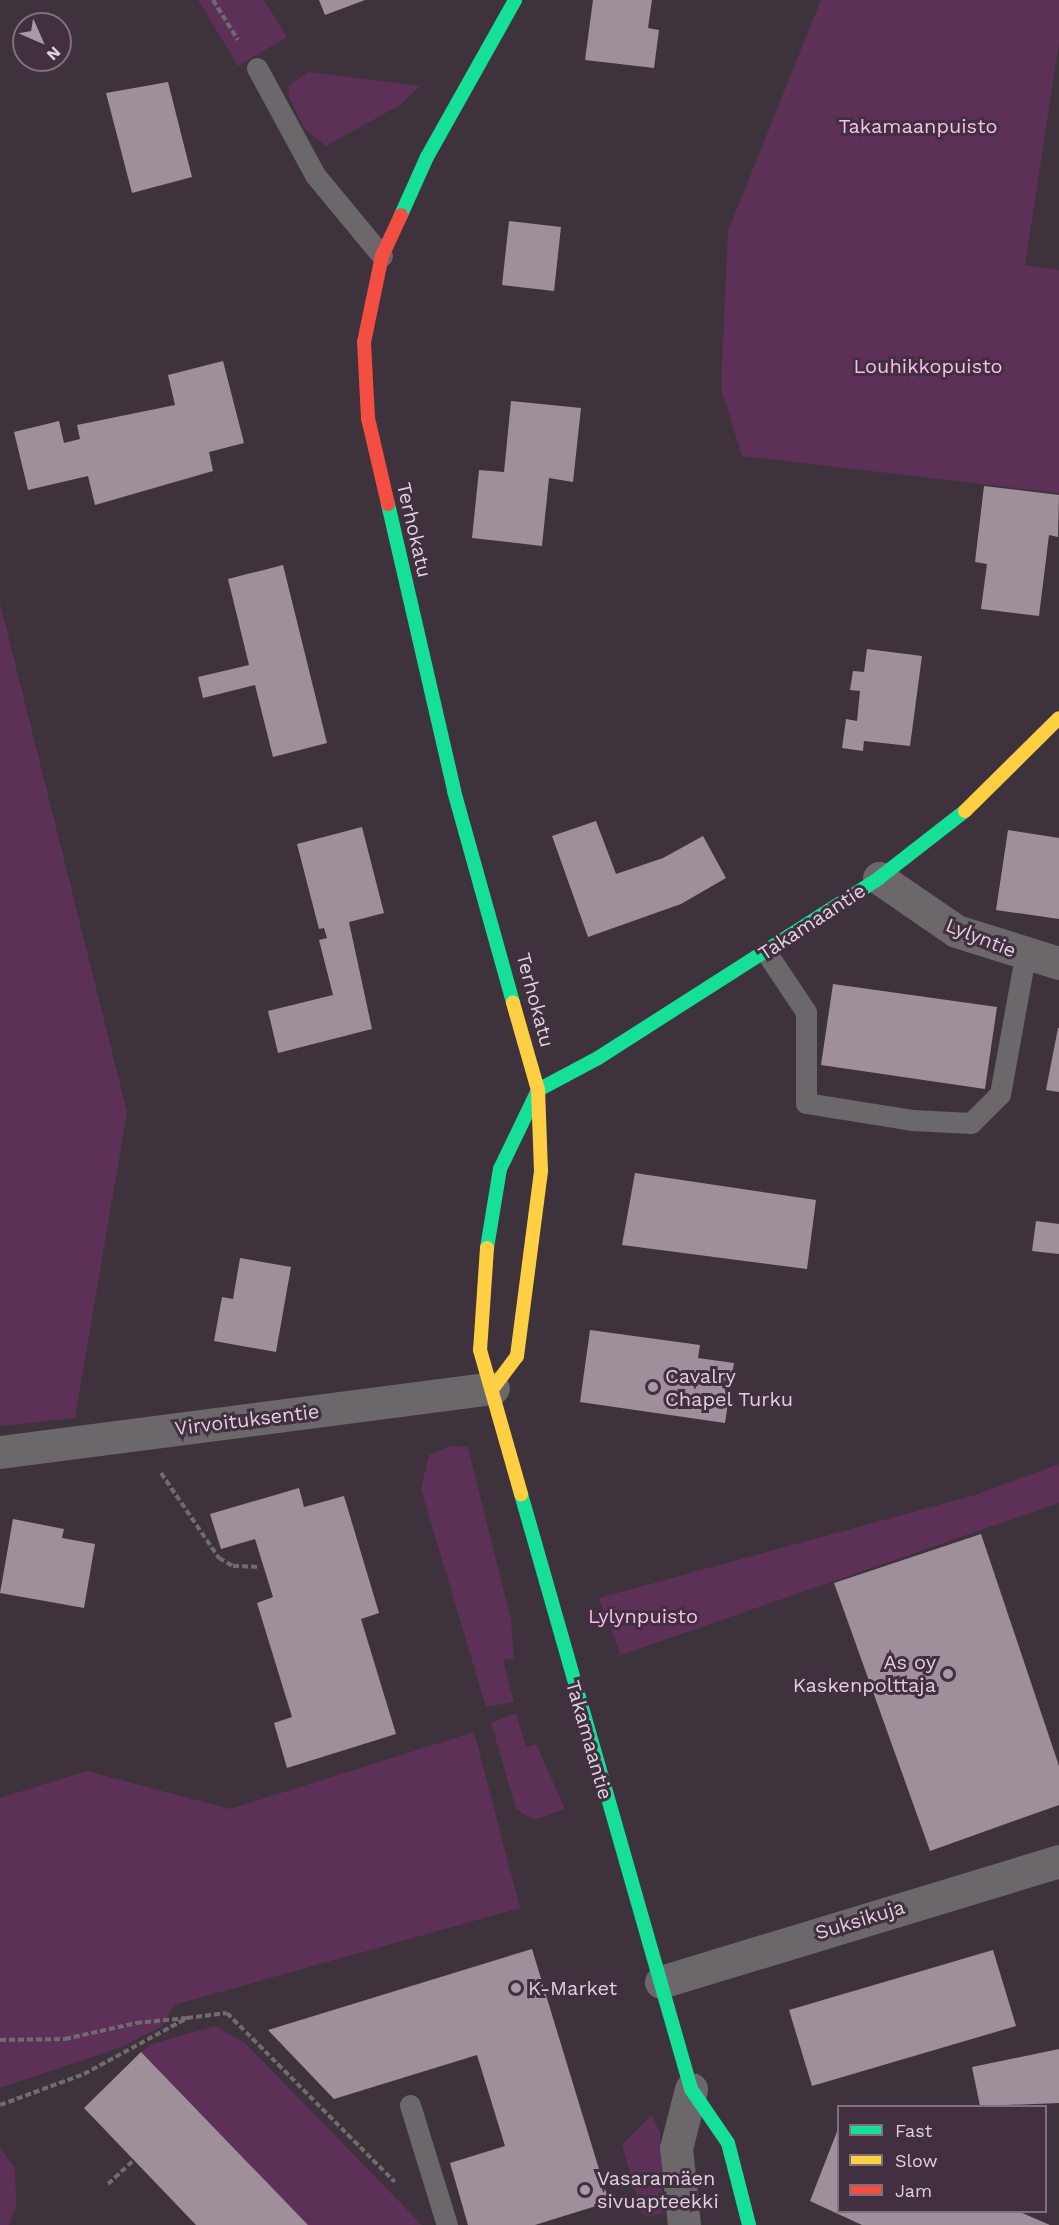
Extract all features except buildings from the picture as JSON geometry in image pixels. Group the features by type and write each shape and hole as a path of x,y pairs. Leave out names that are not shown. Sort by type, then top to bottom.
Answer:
{"street":[{"name":"Terhokatu","path":"515,0 427,157 382,256 364,342 368,418 454,791 538,1090"},
{"name":"Takamaantie","path":"749,2225 728,2143 691,2089 609,1810 493,1388 480,1350 485,1257 500,1168 538,1090 598,1058 879,878 951,824 1059,718"},
{"name":"Lylyntie","path":"879,878 956,931 1025,956 1059,963"},
{"path":"493,1388 517,1356 542,1171 538,1090"},
{"name":"Virvoituksentie","path":"0,1452 493,1388"},
{"name":"Suksikuja","path":"661,1982 1059,1861"},
{"name":"Takamaantie","path":"684,2225 676,2148 691,2089"}],"lane":[{"path":"256,68 315,175 382,256"},
{"path":"766,952 806,1012 807,1103 912,1120 971,1123 1000,1094 1025,956"},
{"path":"410,2105 447,2225"}],"path":[{"path":"213,0 256,68"},
{"path":"155,1464 219,1558 233,1566 257,1567"},
{"path":"0,2040 65,2039 136,2023 227,2013 397,2184"},
{"path":"0,2105 84,2074 187,2018"},
{"path":"108,2184 134,2160"}],"green space":[{"path":"198,0 264,0 287,37 238,66"},
{"path":"821,0 1059,0 1059,43 1025,265 1059,270 1059,493 742,456 721,388 728,231"},
{"path":"308,72 420,86 400,105 326,146 304,128 289,97 288,86"},
{"path":"0,603 127,1112 75,1418 0,1426"},
{"path":"451,1446 468,1447 511,1619 514,1658 503,1660 514,1702 486,1707 421,1489 429,1455"},
{"name":"Lylynpuisto","path":"1059,1464 1059,1503 621,1655 599,1598 975,1495"},
{"path":"516,1713 526,1747 536,1744 565,1809 533,1820 516,1809 491,1723"},
{"path":"474,1732 520,1908 174,2005 162,2026 122,2047 0,2088 0,1798 87,1771 230,1809"},
{"path":"215,2026 245,2043 422,2225 308,2225 141,2052 152,2044"},
{"path":"652,2115 660,2133 663,2213 649,2217 642,2214 622,2145"},
{"path":"0,2148 15,2168 16,2206 9,2225 0,2225"}],"traffic: fast":[{"path":"401,215 427,157 515,0"},
{"path":"388,504 454,791 513,1003"},
{"path":"487,1248 500,1169 538,1090 598,1058 879,878 965,811"},
{"path":"521,1494 691,2089 728,2143 749,2225"}],"traffic: slow":[{"path":"965,811 1059,718"},
{"path":"493,1388 517,1356 541,1171 538,1090 513,1003"},
{"path":"487,1248 480,1350 521,1494"}],"traffic: jam":[{"path":"388,504 368,418 364,342 382,256 401,215"}],"place":[{"name":"Cavalry Chapel Turku","path":"653,1387"},
{"name":"As oy Kaskenpolttaja","path":"948,1674"},
{"name":"K-Market","path":"516,1988"},
{"name":"Vasaramäen sivuapteekki","path":"585,2190"}],"park label":[{"name":"Takamaanpuisto","path":"918,126"},
{"name":"Louhikkopuisto","path":"928,366"}]}
